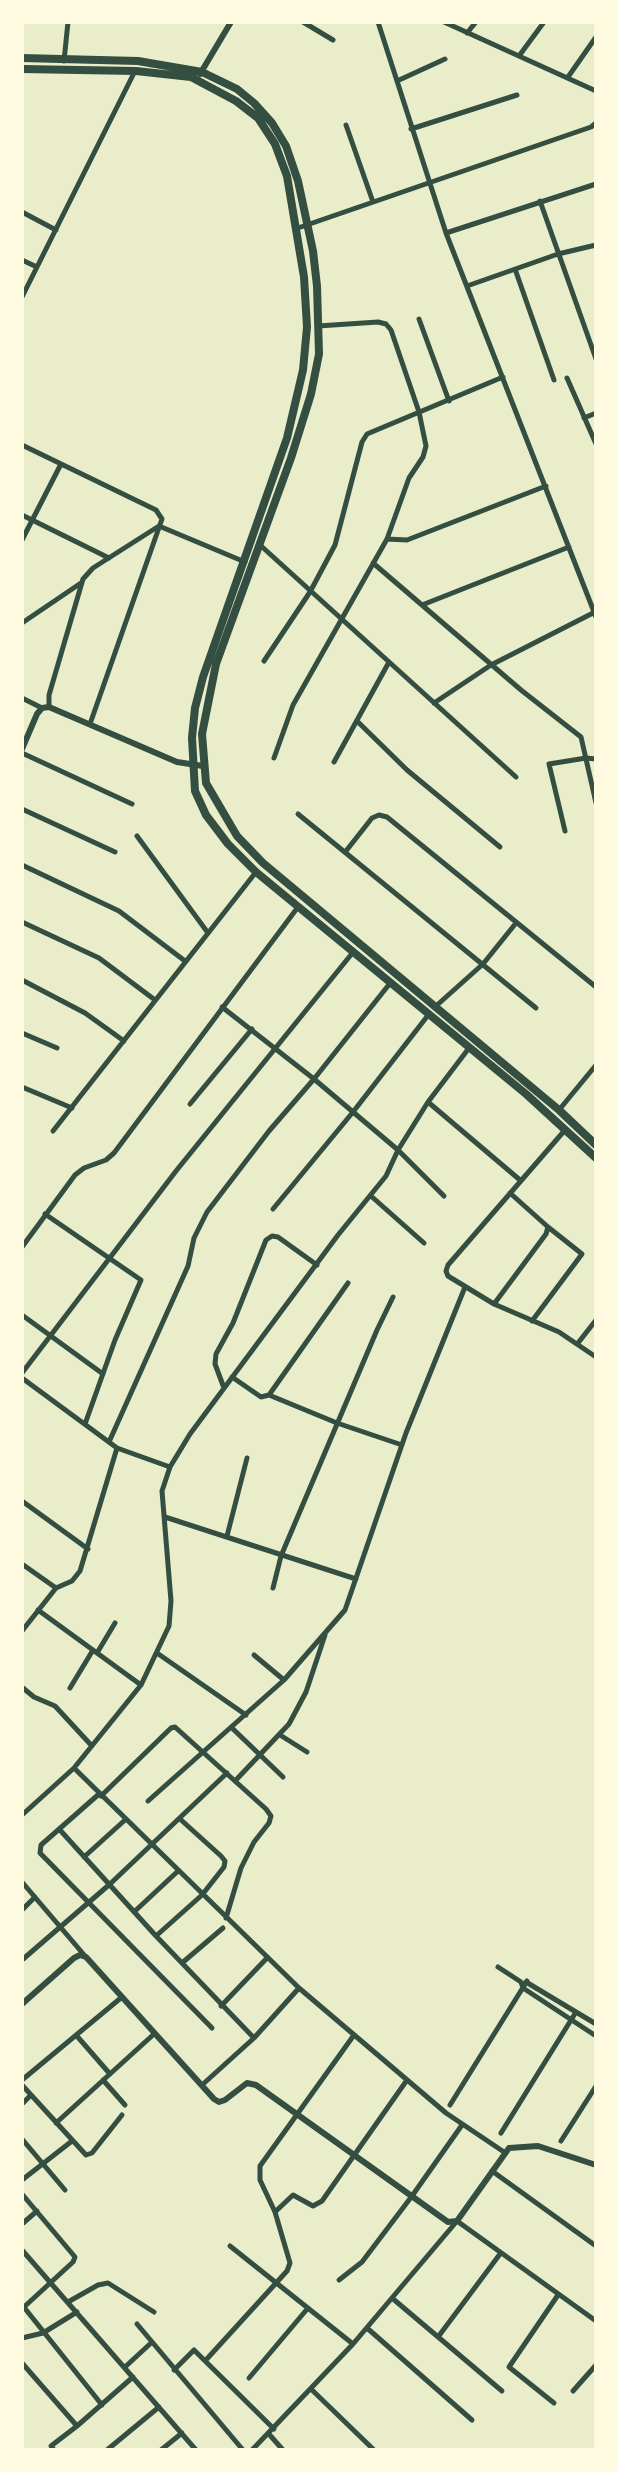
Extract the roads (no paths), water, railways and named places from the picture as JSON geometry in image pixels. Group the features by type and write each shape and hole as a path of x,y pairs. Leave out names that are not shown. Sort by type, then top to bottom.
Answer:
{"highway":[{"path":"22,58 138,61 200,76 237,89 272,123 286,146 308,224 317,286 319,354 311,394 216,664 202,734 206,783 237,836 263,863 433,1010 559,1110 596,1145"},
{"path":"22,69 136,71 200,76 258,118 275,144 287,176 298,228 307,327 303,370 287,438 199,693 192,738 195,791 206,815 228,844 256,872 391,982 433,1010 470,1047 596,1158"}],"street":[{"path":"64,70 68,22"},
{"path":"200,76 231,22"},
{"path":"303,22 333,40"},
{"path":"378,22 446,233 595,614 491,665 434,703"},
{"path":"444,22 596,91"},
{"path":"467,33 476,22"},
{"path":"519,56 544,22"},
{"path":"568,77 596,37"},
{"path":"397,81 445,59"},
{"path":"22,297 136,71"},
{"path":"411,129 517,95"},
{"path":"298,228 596,123"},
{"path":"346,125 373,202"},
{"path":"446,233 596,184"},
{"path":"540,201 596,359"},
{"path":"22,212 56,230"},
{"path":"467,286 558,254 596,245"},
{"path":"22,260 37,267"},
{"path":"515,269 554,380"},
{"path":"419,319 449,401"},
{"path":"274,758 293,705 387,539 409,478 423,457 426,446 419,412 391,330 386,324 318,326"},
{"path":"264,661 310,592 335,545 362,442 367,434 503,377"},
{"path":"567,378 596,444"},
{"path":"584,418 596,413"},
{"path":"22,445 156,510 162,519 90,724"},
{"path":"22,540 61,464"},
{"path":"387,539 407,540 546,486"},
{"path":"22,515 109,558"},
{"path":"159,526 245,562"},
{"path":"132,804 22,751 45,708 86,573 159,526"},
{"path":"260,545 516,777"},
{"path":"422,605 569,547"},
{"path":"373,563 491,665 581,737 596,803"},
{"path":"22,623 82,583"},
{"path":"334,762 389,662"},
{"path":"22,698 192,766 203,766"},
{"path":"357,721 407,770 500,847"},
{"path":"565,831 549,764 596,759"},
{"path":"22,809 115,852"},
{"path":"298,814 536,1008"},
{"path":"346,851 372,818 379,815 387,817 596,987"},
{"path":"137,836 208,933"},
{"path":"22,865 119,911 185,961"},
{"path":"53,1131 256,872"},
{"path":"22,1247 75,1175 114,1153 299,907"},
{"path":"22,922 99,958 155,1000"},
{"path":"273,1209 433,1010 483,964 516,923"},
{"path":"170,1467 117,1448 22,1376 176,1171 354,951"},
{"path":"22,980 85,1013 124,1041"},
{"path":"109,1442 188,1266 194,1238 207,1212 391,982"},
{"path":"222,1007 398,1150 444,1196"},
{"path":"190,1104 252,1029"},
{"path":"22,1033 57,1048"},
{"path":"22,1805 24,1813 74,1768 141,1685 169,1626 171,1601 162,1491 170,1467 232,1377 386,1176 428,1102 470,1047"},
{"path":"559,1110 596,1065"},
{"path":"22,1087 72,1108"},
{"path":"428,1102 520,1180"},
{"path":"566,1129 448,1265 448,1276 494,1304 578,1343 596,1357"},
{"path":"510,1193 582,1254 532,1321"},
{"path":"371,1196 424,1243"},
{"path":"45,1214 138,1276 141,1284 115,1340 85,1424"},
{"path":"494,1304 548,1227"},
{"path":"224,1388 215,1364 216,1354 233,1323 266,1240 272,1236 278,1237 317,1265"},
{"path":"269,1395 348,1283"},
{"path":"148,1801 284,1680 345,1610 402,1445 465,1287"},
{"path":"273,1588 281,1556 393,1297"},
{"path":"22,1315 103,1374"},
{"path":"578,1343 596,1320"},
{"path":"232,1377 261,1397 269,1395 402,1445"},
{"path":"22,1631 56,1588 72,1581 80,1571 117,1448"},
{"path":"227,1536 247,1458"},
{"path":"22,1501 88,1549"},
{"path":"165,1517 356,1579"},
{"path":"22,1564 56,1588"},
{"path":"38,1610 141,1685"},
{"path":"70,1688 115,1623"},
{"path":"235,1781 289,1724 306,1692 326,1632"},
{"path":"157,1653 246,1715"},
{"path":"254,1655 284,1680"},
{"path":"22,1690 55,1706 92,1746"},
{"path":"212,2028 39,1849 171,1728 179,1728 271,1816 241,1868 226,1918"},
{"path":"232,1728 283,1777"},
{"path":"280,1735 307,1752"},
{"path":"74,1768 299,1988 462,2125 504,2152"},
{"path":"22,1960 110,1884 227,1773"},
{"path":"156,1936 202,1895 224,1867 225,1861 180,1819"},
{"path":"84,1857 125,1820"},
{"path":"60,1830 254,2038"},
{"path":"134,1912 178,1871"},
{"path":"22,1882 154,2034 219,2102 247,2083 256,2085 448,2222 457,2221 596,2321"},
{"path":"22,1910 35,1897"},
{"path":"182,1963 223,1928"},
{"path":"22,2004 74,1958 80,1955 86,1957"},
{"path":"221,2006 267,1958"},
{"path":"498,1967 596,2036"},
{"path":"524,1984 596,2024"},
{"path":"450,2105 524,1984"},
{"path":"202,2085 254,2038 299,1988"},
{"path":"122,1997 22,2083 83,2153 90,2155 122,2115"},
{"path":"501,2133 576,2012"},
{"path":"56,2123 154,2034"},
{"path":"76,2035 110,2074"},
{"path":"205,2361 277,2283 290,2263 275,2212 260,2180 260,2166 354,2035"},
{"path":"103,2080 125,2105"},
{"path":"275,2212 293,2195 313,2206 322,2201 407,2080"},
{"path":"561,2141 596,2086"},
{"path":"22,2104 31,2095"},
{"path":"339,2280 362,2262 462,2125"},
{"path":"22,2139 65,2190"},
{"path":"22,2180 72,2141"},
{"path":"252,2450 367,2328 457,2221 504,2152 515,2146 538,2146 596,2165"},
{"path":"492,2171 596,2246"},
{"path":"22,2194 75,2257 51,2283 23,2306 102,2405"},
{"path":"22,2224 37,2211"},
{"path":"230,2246 353,2344"},
{"path":"22,2250 196,2450"},
{"path":"438,2337 500,2254"},
{"path":"68,2302 98,2285 108,2283 154,2312"},
{"path":"554,2403 509,2367 558,2295"},
{"path":"392,2298 502,2391"},
{"path":"249,2378 308,2308"},
{"path":"22,2338 43,2333 77,2312"},
{"path":"137,2324 243,2450"},
{"path":"367,2328 472,2420"},
{"path":"125,2367 151,2343"},
{"path":"174,2370 194,2350 274,2429"},
{"path":"22,2363 77,2426"},
{"path":"573,2391 596,2365"},
{"path":"54,2450 51,2446 133,2377"},
{"path":"311,2389 374,2450"},
{"path":"107,2450 159,2407"},
{"path":"161,2450 182,2433"},
{"path":"268,2433 283,2450"}]}
